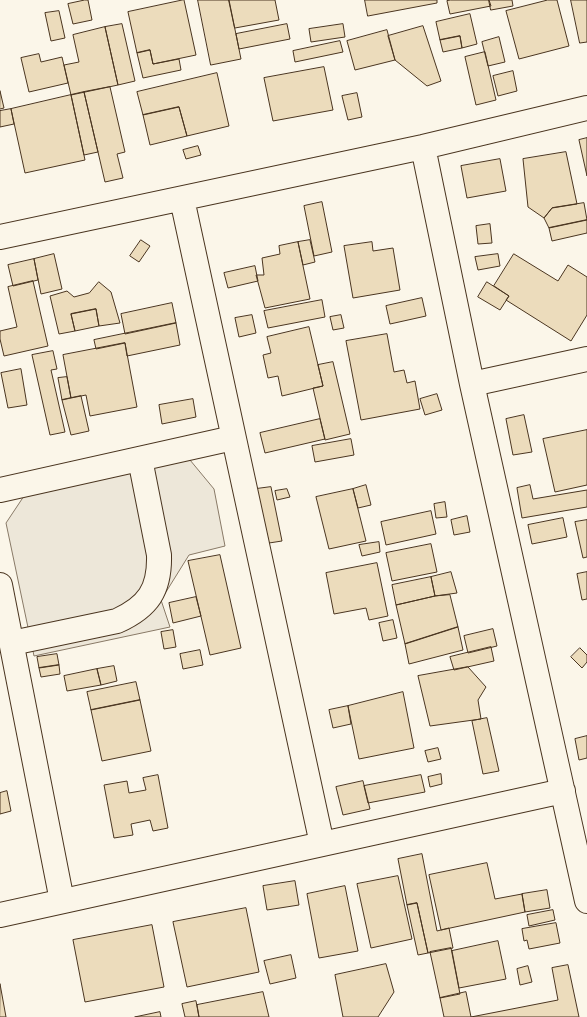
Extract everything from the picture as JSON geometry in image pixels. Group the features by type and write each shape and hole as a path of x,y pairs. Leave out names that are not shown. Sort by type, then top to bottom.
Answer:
{"street":[{"path":"0,237 423,147 587,108"},
{"path":"423,147 472,384 587,901"},
{"path":"182,199 322,844"},
{"path":"472,384 587,359"},
{"path":"0,490 234,438"},
{"path":"12,643 117,622 141,607 150,596 159,570 158,555 140,460"},
{"path":"0,585 62,901"},
{"path":"0,915 563,790"}],"shaded area":[{"path":"190,460 214,489 225,546 189,555 161,600 170,627 34,656 6,523 24,496"}],"building":[{"path":"88,0 92,20 73,24 68,4"},
{"path":"184,0 196,55 153,64 150,50 137,53 128,12"},
{"path":"198,0 229,0 241,59 211,65"},
{"path":"229,0 275,0 279,20 235,28"},
{"path":"365,0 437,0 437,3 368,16"},
{"path":"489,0 491,6 450,14 447,1"},
{"path":"489,0 512,0 513,6 491,10"},
{"path":"548,0 557,0 569,46 519,59 506,11"},
{"path":"571,0 587,0 587,42 580,43"},
{"path":"59,11 65,38 51,41 45,13"},
{"path":"470,14 477,44 462,48 460,36 440,40 436,22"},
{"path":"122,24 135,81 118,85 105,27"},
{"path":"287,24 290,39 239,49 236,34"},
{"path":"343,24 345,37 311,42 309,29"},
{"path":"423,26 441,81 427,86 395,60 388,36"},
{"path":"105,27 118,85 71,95 64,65 79,62 73,35"},
{"path":"387,30 395,60 355,70 347,41"},
{"path":"460,36 462,48 443,52 440,40"},
{"path":"499,37 505,62 488,66 482,42"},
{"path":"340,41 343,52 295,62 293,51"},
{"path":"150,50 153,64 179,59 181,70 143,78 137,53"},
{"path":"485,52 496,100 476,105 465,57"},
{"path":"39,54 41,62 62,57 68,83 29,92 21,58"},
{"path":"324,67 333,110 273,121 264,78"},
{"path":"513,71 517,91 498,96 493,76"},
{"path":"217,73 229,126 187,136 179,107 143,115 137,92"},
{"path":"110,87 125,152 117,154 123,178 105,182 84,92"},
{"path":"0,91 4,108 0,109"},
{"path":"84,92 98,152 84,155 71,95"},
{"path":"357,93 362,117 348,120 342,96"},
{"path":"71,95 85,160 25,173 11,109"},
{"path":"179,107 187,136 150,145 143,115"},
{"path":"11,109 14,124 0,127 0,111"},
{"path":"587,138 587,176 579,140"},
{"path":"198,146 201,155 186,159 183,150"},
{"path":"566,152 577,204 552,208 544,218 528,207 523,159"},
{"path":"500,159 506,191 467,198 461,166"},
{"path":"322,202 332,252 314,256 304,206"},
{"path":"584,203 587,220 549,228 544,218 552,208"},
{"path":"587,220 587,233 552,241 549,228"},
{"path":"490,224 492,243 478,244 476,226"},
{"path":"141,240 150,246 139,262 130,256"},
{"path":"310,240 315,262 303,265 298,242"},
{"path":"298,242 310,299 265,308 256,275 264,275 262,258 280,254 279,246"},
{"path":"372,242 373,251 393,248 400,290 353,298 344,246"},
{"path":"54,254 62,289 41,294 34,259"},
{"path":"498,254 500,266 478,270 475,257"},
{"path":"514,254 558,281 568,265 587,277 587,315 571,341 506,300 509,296 494,286"},
{"path":"34,259 38,280 13,286 8,265"},
{"path":"255,266 258,281 228,288 224,273"},
{"path":"33,281 48,346 4,356 0,331 17,327 8,287"},
{"path":"99,282 111,292 120,323 99,326 96,309 71,314 75,331 59,334 50,296 67,291 74,297 89,293"},
{"path":"487,282 509,296 500,310 478,297"},
{"path":"422,298 426,316 390,324 386,306"},
{"path":"322,300 325,317 268,328 264,311"},
{"path":"172,303 176,323 125,334 121,314"},
{"path":"96,309 99,326 75,331 71,314"},
{"path":"252,315 256,333 239,337 235,318"},
{"path":"341,315 344,328 333,330 330,317"},
{"path":"176,323 180,345 127,356 125,343 96,349 94,340"},
{"path":"309,327 323,386 282,396 278,376 268,378 263,355 271,353 267,337"},
{"path":"387,334 394,372 404,370 407,383 415,381 420,409 361,420 346,341"},
{"path":"125,343 137,407 90,416 86,395 71,398 63,355"},
{"path":"53,351 57,369 51,370 65,432 50,435 32,355"},
{"path":"333,362 350,434 325,440 313,388 323,386 318,365"},
{"path":"21,369 27,405 8,408 1,373"},
{"path":"67,377 71,398 62,400 58,378"},
{"path":"437,394 442,410 425,415 420,399"},
{"path":"81,396 89,431 71,435 62,400"},
{"path":"193,399 196,417 162,424 159,405"},
{"path":"524,415 532,452 513,455 506,419"},
{"path":"320,419 325,439 265,453 260,433"},
{"path":"587,430 587,485 555,492 543,439"},
{"path":"351,439 354,455 315,462 312,446"},
{"path":"366,485 371,505 358,508 353,489"},
{"path":"530,485 533,499 587,490 587,507 522,518 517,488"},
{"path":"271,487 282,541 269,543 256,489"},
{"path":"287,489 290,497 277,500 275,491"},
{"path":"353,489 366,541 329,549 316,497"},
{"path":"445,502 447,517 436,518 434,504"},
{"path":"431,511 436,534 386,545 381,522"},
{"path":"467,516 470,532 454,535 451,520"},
{"path":"563,518 567,537 532,544 528,525"},
{"path":"587,520 587,557 583,558 575,522"},
{"path":"379,542 380,552 362,556 359,545"},
{"path":"431,544 437,572 392,581 386,553"},
{"path":"220,555 241,648 210,655 188,561"},
{"path":"377,563 388,616 369,620 366,608 334,614 326,573"},
{"path":"451,572 457,593 435,596 431,577"},
{"path":"587,572 587,599 582,600 577,574"},
{"path":"431,577 435,596 396,605 392,585"},
{"path":"450,595 458,627 405,644 396,605 435,596"},
{"path":"196,597 201,616 173,623 169,603"},
{"path":"393,620 397,638 383,641 379,623"},
{"path":"458,627 463,650 409,664 405,644"},
{"path":"493,629 497,646 468,653 464,636"},
{"path":"173,630 176,647 164,649 161,632"},
{"path":"491,647 494,661 454,670 450,657"},
{"path":"580,648 587,655 587,662 582,668 571,657"},
{"path":"200,650 203,665 183,669 180,654"},
{"path":"57,654 59,665 39,668 37,657"},
{"path":"59,665 60,674 41,677 39,668"},
{"path":"114,666 117,681 101,685 97,669"},
{"path":"468,667 486,687 478,700 481,719 430,726 418,676"},
{"path":"97,669 101,685 67,691 64,676"},
{"path":"136,682 140,700 91,710 87,692"},
{"path":"403,692 414,748 359,759 348,706"},
{"path":"140,700 151,751 102,761 91,710"},
{"path":"348,706 351,724 333,728 329,710"},
{"path":"487,718 499,771 483,774 472,721"},
{"path":"587,736 587,758 579,760 575,739"},
{"path":"438,748 441,759 428,762 425,751"},
{"path":"441,774 442,784 430,787 428,777"},
{"path":"158,775 168,828 153,831 150,820 131,824 133,835 114,838 104,785 127,781 129,793 146,790 143,778"},
{"path":"421,775 425,792 368,803 364,786"},
{"path":"363,781 370,809 343,815 336,787"},
{"path":"7,791 11,811 0,814 0,793"},
{"path":"422,854 437,931 449,928 453,948 428,953 417,903 407,905 398,859"},
{"path":"487,863 495,899 522,894 525,912 441,930 429,875"},
{"path":"398,876 412,939 371,948 357,884"},
{"path":"295,881 299,905 267,910 263,886"},
{"path":"345,886 358,951 319,958 307,894"},
{"path":"547,890 550,908 525,912 522,894"},
{"path":"417,903 428,953 418,955 407,905"},
{"path":"246,908 259,972 187,987 173,922"},
{"path":"553,910 555,920 529,926 527,915"},
{"path":"556,923 560,943 529,949 527,940 524,941 522,929"},
{"path":"152,925 164,987 85,1002 73,940"},
{"path":"498,941 506,979 459,988 452,951"},
{"path":"451,948 460,994 440,998 430,952"},
{"path":"291,955 296,978 270,984 264,961"},
{"path":"386,964 394,992 378,1017 343,1017 335,975"},
{"path":"568,965 579,1017 471,1017 558,1000 552,968"},
{"path":"528,966 532,982 520,985 517,969"},
{"path":"0,984 6,1017 0,1017"},
{"path":"263,992 269,1017 199,1017 197,1005"},
{"path":"466,992 471,1017 444,1017 440,998"},
{"path":"196,1001 199,1017 185,1017 182,1004"},
{"path":"160,1012 161,1017 135,1017"}]}
